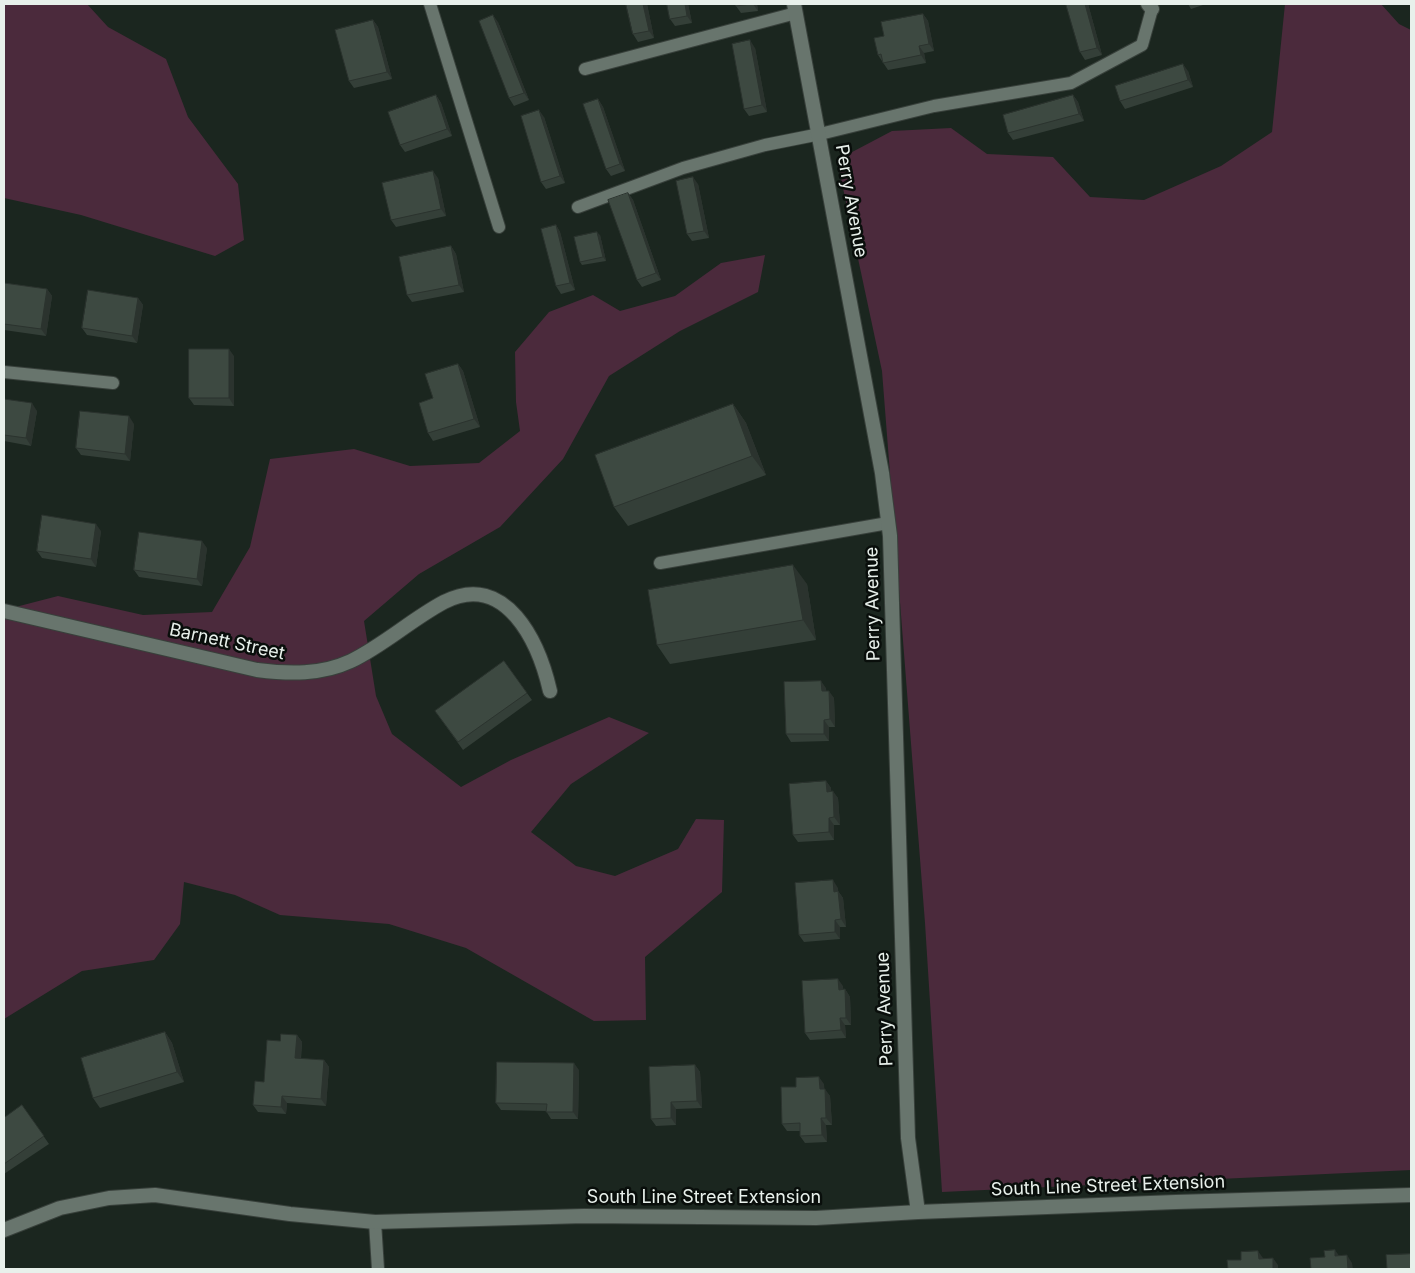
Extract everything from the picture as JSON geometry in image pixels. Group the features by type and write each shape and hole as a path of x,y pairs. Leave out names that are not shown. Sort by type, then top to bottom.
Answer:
{"street":[{"name":"Perry Avenue","path":"795,8 882,472 888,523 908,1138 918,1212"},
{"name":"Barnett Street","path":"4,611 258,670 288,674 319,671 349,662 377,647 444,602 460,596 478,595 495,599 510,609 523,625 544,663 550,691"},
{"name":"South Line Street Extension","path":"4,1230 60,1208 109,1198 154,1195 290,1214 375,1222 584,1216 816,1218 918,1212 1411,1195"}],"lane":[{"path":"430,4 499,227"},
{"path":"578,207 683,168 764,145 820,134 934,106 1071,83 1142,45 1150,6"},
{"path":"585,69 795,8"},
{"path":"4,372 113,383"},
{"path":"660,563 888,523"},
{"path":"375,1222 378,1269"}],"shaded area":[{"path":"4,4 87,4 108,27 166,59 188,117 238,184 244,240 215,256 81,215 4,198"},
{"path":"1285,4 1381,4 1399,24 1411,30 1411,1170 942,1192 925,923 882,371 837,160 892,131 951,128 987,154 1053,157 1090,197 1144,200 1221,166 1272,132"},
{"path":"765,255 758,292 680,331 609,376 563,459 500,527 419,574 364,621 376,696 392,734 461,787 511,760 609,717 649,733 571,784 531,832 576,866 615,876 678,849 696,819 724,820 722,892 645,957 646,1020 594,1021 466,948 389,924 280,915 235,895 184,882 180,924 154,960 82,971 4,1019 4,610 58,596 143,615 212,612 250,547 270,459 354,449 410,466 479,463 520,431 516,402 515,352 549,312 593,295 620,311 675,296 721,263"}],"building":[{"path":"626,4 643,4 649,31 633,34"},
{"path":"667,4 685,4 687,16 670,19"},
{"path":"1066,4 1085,4 1097,48 1080,52"},
{"path":"923,14 929,44 919,46 921,55 883,63 881,54 878,55 874,38 884,36 881,22"},
{"path":"493,15 524,93 509,98 479,21"},
{"path":"373,20 387,72 349,81 335,30"},
{"path":"750,40 762,105 744,109 732,44"},
{"path":"1183,64 1188,80 1120,101 1115,86"},
{"path":"436,95 447,129 400,145 388,112"},
{"path":"1073,95 1079,114 1008,133 1003,115"},
{"path":"598,99 620,164 606,169 583,104"},
{"path":"539,110 560,176 541,182 521,116"},
{"path":"433,171 441,209 391,220 382,183"},
{"path":"693,177 704,231 687,234 676,181"},
{"path":"628,193 656,273 637,280 608,200"},
{"path":"556,225 570,283 556,286 541,229"},
{"path":"597,232 603,257 580,262 574,237"},
{"path":"451,246 459,285 407,295 399,257"},
{"path":"4,283 47,289 41,329 4,324"},
{"path":"88,290 138,298 132,336 82,328"},
{"path":"189,349 229,349 229,398 189,398"},
{"path":"458,364 474,419 428,433 419,403 433,398 425,374"},
{"path":"4,399 32,403 26,438 4,435"},
{"path":"733,404 752,456 614,507 595,455"},
{"path":"80,411 129,416 125,454 76,448"},
{"path":"42,515 96,524 91,559 37,551"},
{"path":"139,532 202,541 197,579 134,570"},
{"path":"793,565 803,620 657,645 648,590"},
{"path":"504,661 527,693 458,742 435,711"},
{"path":"821,681 822,691 829,691 830,719 824,720 824,734 786,734 784,682"},
{"path":"826,781 827,792 833,791 834,817 829,818 829,832 793,835 789,784"},
{"path":"833,880 834,892 838,891 841,919 835,920 835,932 799,935 795,883"},
{"path":"838,979 839,990 845,989 846,1018 840,1018 841,1030 805,1033 802,981"},
{"path":"165,1032 177,1072 93,1098 81,1058"},
{"path":"281,1034 297,1035 295,1058 324,1060 321,1099 282,1096 281,1107 253,1105 255,1081 264,1082 267,1040 280,1041"},
{"path":"497,1062 574,1063 573,1112 546,1112 547,1104 496,1103"},
{"path":"695,1065 697,1101 671,1102 671,1118 651,1119 649,1067"},
{"path":"819,1077 820,1089 825,1089 826,1118 821,1118 822,1135 800,1136 800,1123 782,1124 781,1087 796,1087 796,1078"},
{"path":"22,1105 44,1136 4,1164 4,1118"},
{"path":"1335,1250 1335,1256 1347,1255 1348,1269 1311,1269 1310,1258 1325,1257 1324,1251"},
{"path":"1258,1251 1259,1259 1273,1258 1273,1269 1228,1269 1227,1260 1241,1260 1241,1252"},
{"path":"1411,1254 1411,1269 1387,1269 1386,1255"}]}
